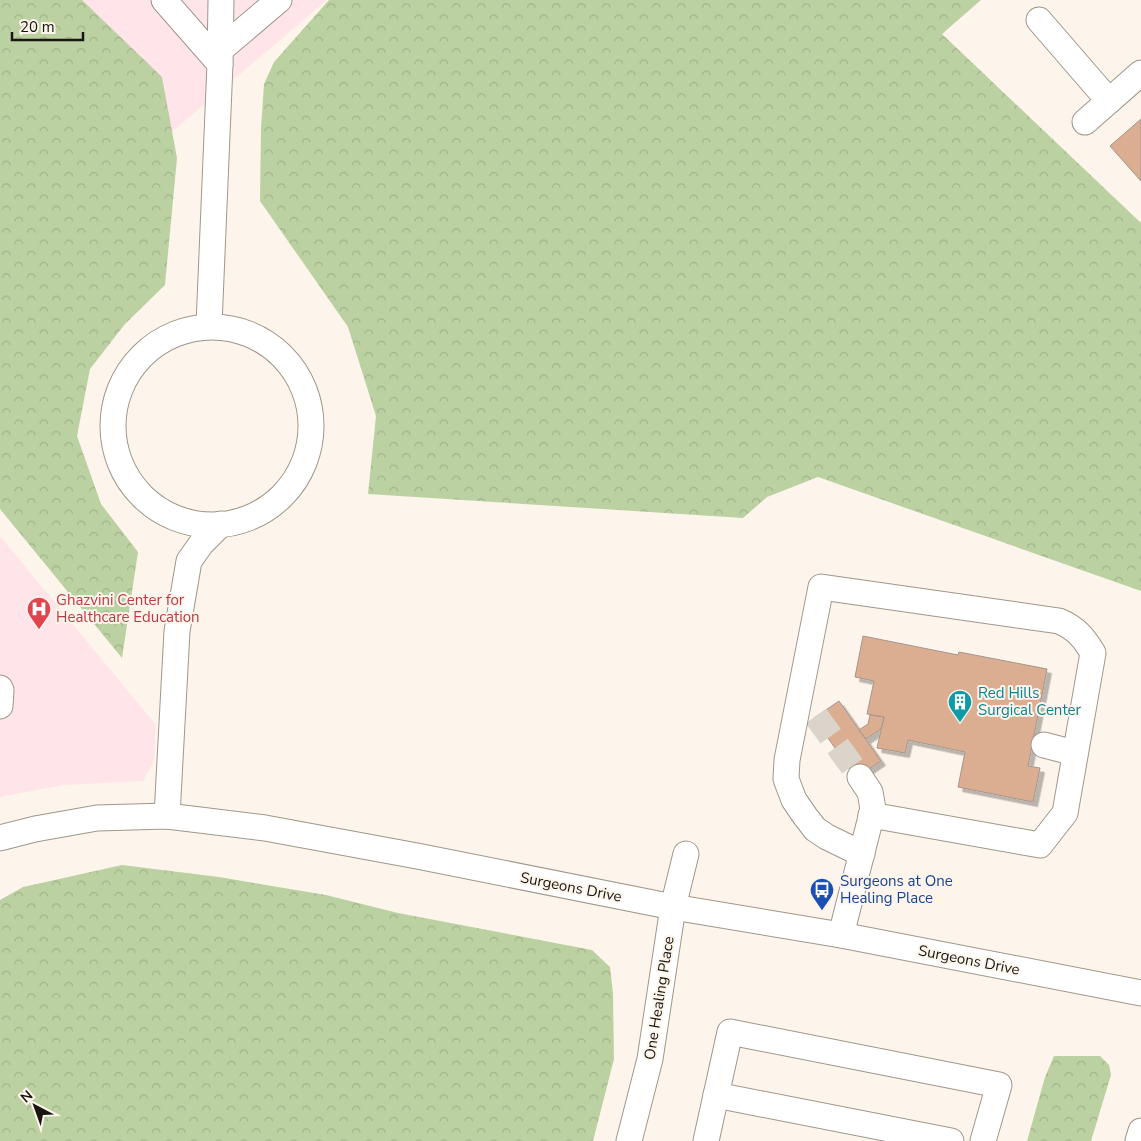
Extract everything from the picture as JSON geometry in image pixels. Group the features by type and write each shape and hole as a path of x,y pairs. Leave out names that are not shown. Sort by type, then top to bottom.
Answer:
{"street":[{"path":"164,0 220,57"},
{"path":"209,325 221,0"},
{"path":"220,57 279,0"},
{"path":"1039,20 1109,101"},
{"path":"1085,122 1141,73"},
{"path":"209,325 236,330 267,343 292,367 308,398 311,433 303,467 284,496 255,516 221,524 196,525 168,514 150,504 127,479 114,446 114,410 125,378 148,351 178,333 209,325"},
{"path":"167,816 177,631 188,560 183,542 168,514"},
{"path":"188,560 200,544 221,524"},
{"path":"862,854 815,829 794,800 786,779 787,760 822,586 1059,621 1073,627 1084,638 1093,653 1064,813 1040,845 871,816"},
{"path":"0,688 2,690 0,706"},
{"path":"800,694 816,716"},
{"path":"1044,745 1076,752"},
{"path":"841,935 873,810 870,792 860,776"},
{"name":"Surgeons Drive","path":"0,838 34,829 97,818 167,816 294,833 673,907 841,935 1141,993"},
{"name":"One Healing Place","path":"629,1141 650,1059 673,907 686,854"},
{"path":"706,1141 730,1032 999,1086 983,1141"},
{"path":"716,1095 951,1141"},
{"path":"1138,1141 1141,1131"}],"shaded area":[{"path":"38,0 327,0 158,144"},
{"name":"Ghazvini Center for Healthcare Education","path":"0,536 156,725 154,761 143,781 64,785 0,797"}],"green space":[{"path":"0,0 82,0 162,77 177,158 165,285 125,324 90,369 77,436 101,504 138,552 122,658 0,509"},
{"path":"329,0 981,0 942,34 1141,223 1141,591 818,477 767,497 743,518 368,494 376,416 348,327 260,201 264,84 274,62"},
{"path":"122,865 219,877 326,895 398,913 592,950 610,967 613,993 614,1059 593,1141 0,1141 0,900 23,887"},
{"path":"1054,1056 1100,1056 1109,1065 1111,1075 1091,1141 1027,1141 1045,1077"}],"building":[{"path":"1141,119 1141,181 1110,146"},
{"name":"Red Hills Surgical Center","path":"863,636 958,655 959,652 1047,669 1028,766 1040,768 1033,802 958,787 965,752 908,740 905,753 877,748 884,717 867,714 874,681 855,677"},
{"path":"839,701 881,761 856,778 814,718"},
{"path":"870,715 884,717 881,729 866,739 859,730 868,724"}],"tunnel":[{"path":"816,716 860,777"}],"place":[{"name":"Ghazvini Center for Healthcare Education","path":"39,630"},
{"name":"Red Hills Surgical Center","path":"960,723"},
{"name":"Surgeons at One Healing Place","path":"822,911"}]}
